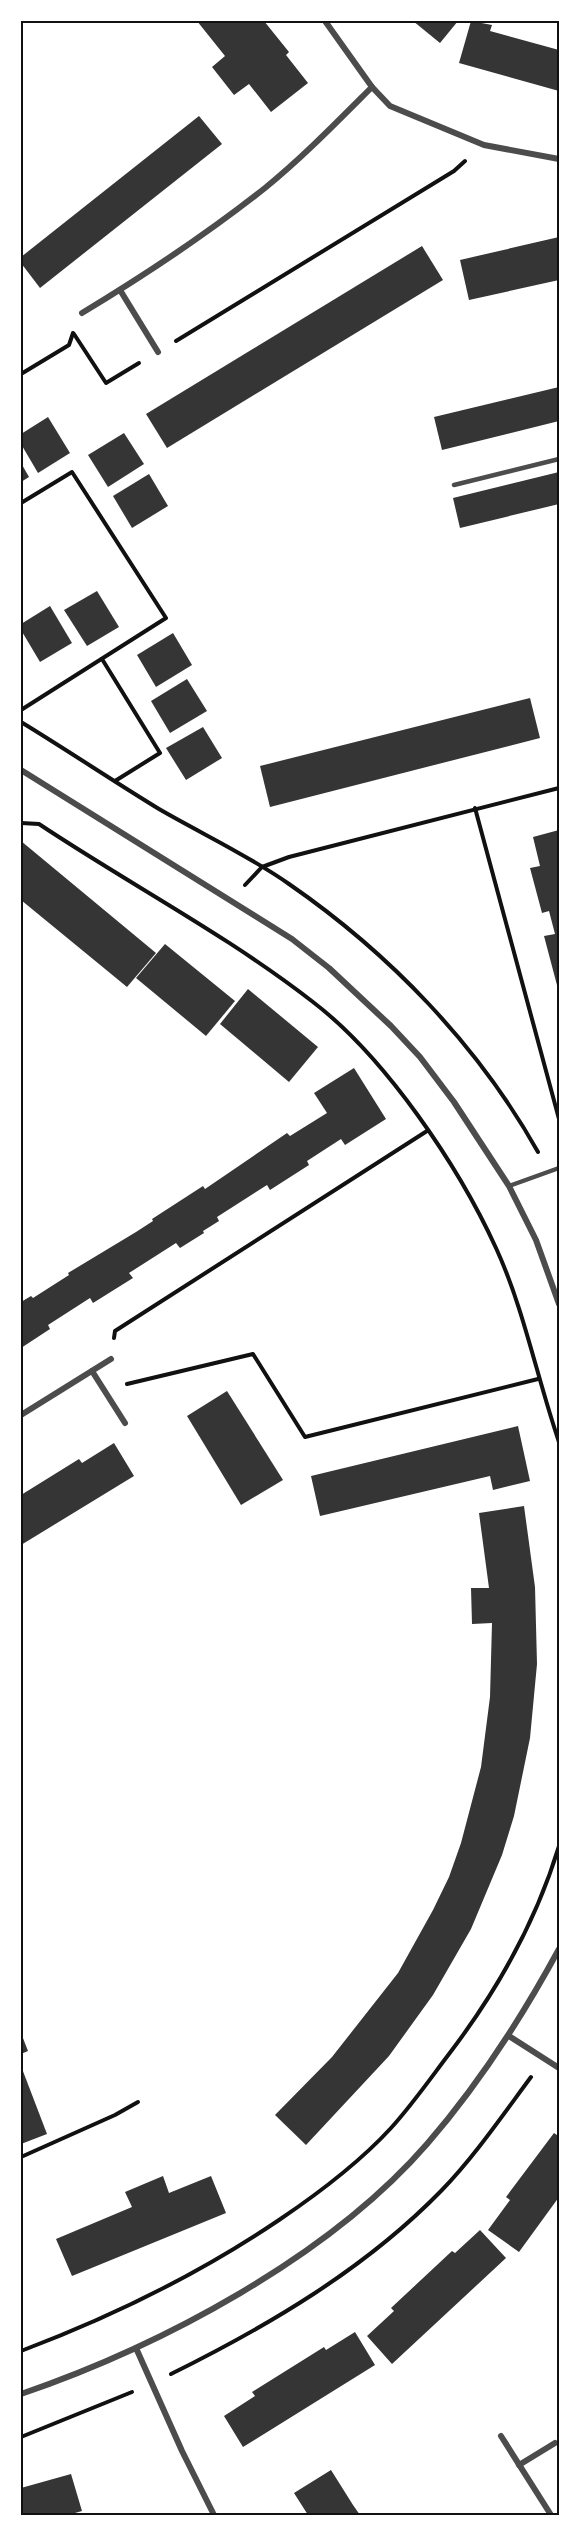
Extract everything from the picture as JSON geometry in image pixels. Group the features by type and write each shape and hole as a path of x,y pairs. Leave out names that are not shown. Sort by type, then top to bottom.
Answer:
{"street":[{"path":"325,21 372,87 390,106 476,142 503,150 559,159"},
{"path":"82,313 204,234 265,188 305,153 372,87"},
{"path":"120,290 158,352"},
{"path":"21,770 292,939 328,968 391,1026 420,1057 454,1102 509,1186 536,1240 559,1304"},
{"path":"21,1414 111,1359"},
{"path":"92,1371 125,1423"},
{"path":"21,2394 136,2348 232,2297 333,2232 379,2192 426,2145 509,2036 559,1949"},
{"path":"509,2036 559,2068"},
{"path":"136,2348 213,2515"},
{"path":"501,2436 551,2515"},
{"path":"519,2465 555,2443"}],"lane":[{"path":"454,485 559,459"},
{"path":"509,1186 559,1168"}],"path":[{"path":"73,334 106,383 454,171 466,160 476,142"},
{"path":"21,374 69,345 82,313"},
{"path":"21,503 72,472 166,618 21,710"},
{"path":"102,659 160,753 115,781"},
{"path":"230,900 262,867 289,856 559,788"},
{"path":"475,808 559,1119"},
{"path":"21,823 39,824 239,949 314,1003 370,1056 454,1169 496,1249 513,1290 538,1379 559,1442"},
{"path":"111,1359 115,1331 427,1131"},
{"path":"103,1388 139,1382 253,1354 305,1437 538,1379"},
{"path":"21,2351 143,2299 235,2249 298,2207 360,2159 391,2128 413,2101 467,2030 492,1991 536,1910 559,1846"},
{"path":"21,2157 138,2103"}],"building":[{"path":"197,21 264,21 289,52 286,55 308,83 271,112 249,84 234,95 212,67 225,56"},
{"path":"413,21 458,21 440,43"},
{"path":"471,21 492,25 490,31 559,50 559,91 459,63"},
{"path":"199,116 222,144 40,288 21,263 21,257"},
{"path":"559,237 559,280 469,300 460,260"},
{"path":"422,246 443,280 167,448 146,414"},
{"path":"559,387 559,421 442,450 434,417"},
{"path":"48,417 70,453 38,473 21,444 21,434"},
{"path":"124,433 144,464 108,487 88,455"},
{"path":"21,463 29,477 21,482"},
{"path":"559,472 559,504 460,528 453,498"},
{"path":"149,474 168,506 132,528 113,496"},
{"path":"97,591 119,627 87,646 64,610"},
{"path":"50,606 72,643 40,662 21,630 21,624"},
{"path":"173,633 192,665 156,687 137,655"},
{"path":"187,679 207,711 170,733 151,701"},
{"path":"530,698 540,738 270,807 260,766"},
{"path":"203,727 222,758 186,780 166,748"},
{"path":"559,830 558,989 544,936 555,934 549,911 542,913 530,868 540,866 533,837"},
{"path":"21,841 156,953 127,987 21,900"},
{"path":"165,944 235,1001 206,1036 136,978"},
{"path":"248,989 318,1047 289,1082 220,1024"},
{"path":"354,1068 386,1119 345,1145 341,1139 307,1161 309,1165 270,1190 267,1185 217,1217 219,1221 203,1231 204,1233 180,1248 176,1243 129,1273 133,1278 93,1303 90,1298 48,1325 50,1329 21,1348 21,1302 31,1296 33,1298 203,1186 205,1189 287,1133 290,1136 327,1113 314,1093"},
{"path":"227,1391 283,1480 241,1505 187,1416"},
{"path":"518,1426 530,1481 493,1490 490,1476 320,1516 311,1476"},
{"path":"114,1443 134,1476 21,1545 21,1495 79,1459 82,1463"},
{"path":"524,1506 535,1587 537,1664 530,1738 514,1816 502,1855 471,1929 433,1995 389,2056 306,2145 275,2115 332,2057 398,1973 449,1877 461,1843 481,1767 490,1697 492,1623 472,1624 471,1588 489,1588 479,1513"},
{"path":"21,2033 28,2051 21,2054"},
{"path":"21,2066 47,2134 21,2144"},
{"path":"559,2132 559,2197 519,2252 488,2230 510,2200 506,2197 554,2133 557,2135"},
{"path":"163,2176 169,2193 211,2176 226,2213 72,2276 56,2239 132,2207 125,2192"},
{"path":"480,2230 506,2258 392,2364 367,2336 394,2311 391,2308 452,2251 455,2253"},
{"path":"355,2332 375,2365 243,2447 224,2416 255,2396 252,2392 324,2347 326,2350"},
{"path":"331,2470 360,2515 308,2515 294,2493"},
{"path":"71,2474 82,2511 68,2515 21,2515 21,2488"}]}
